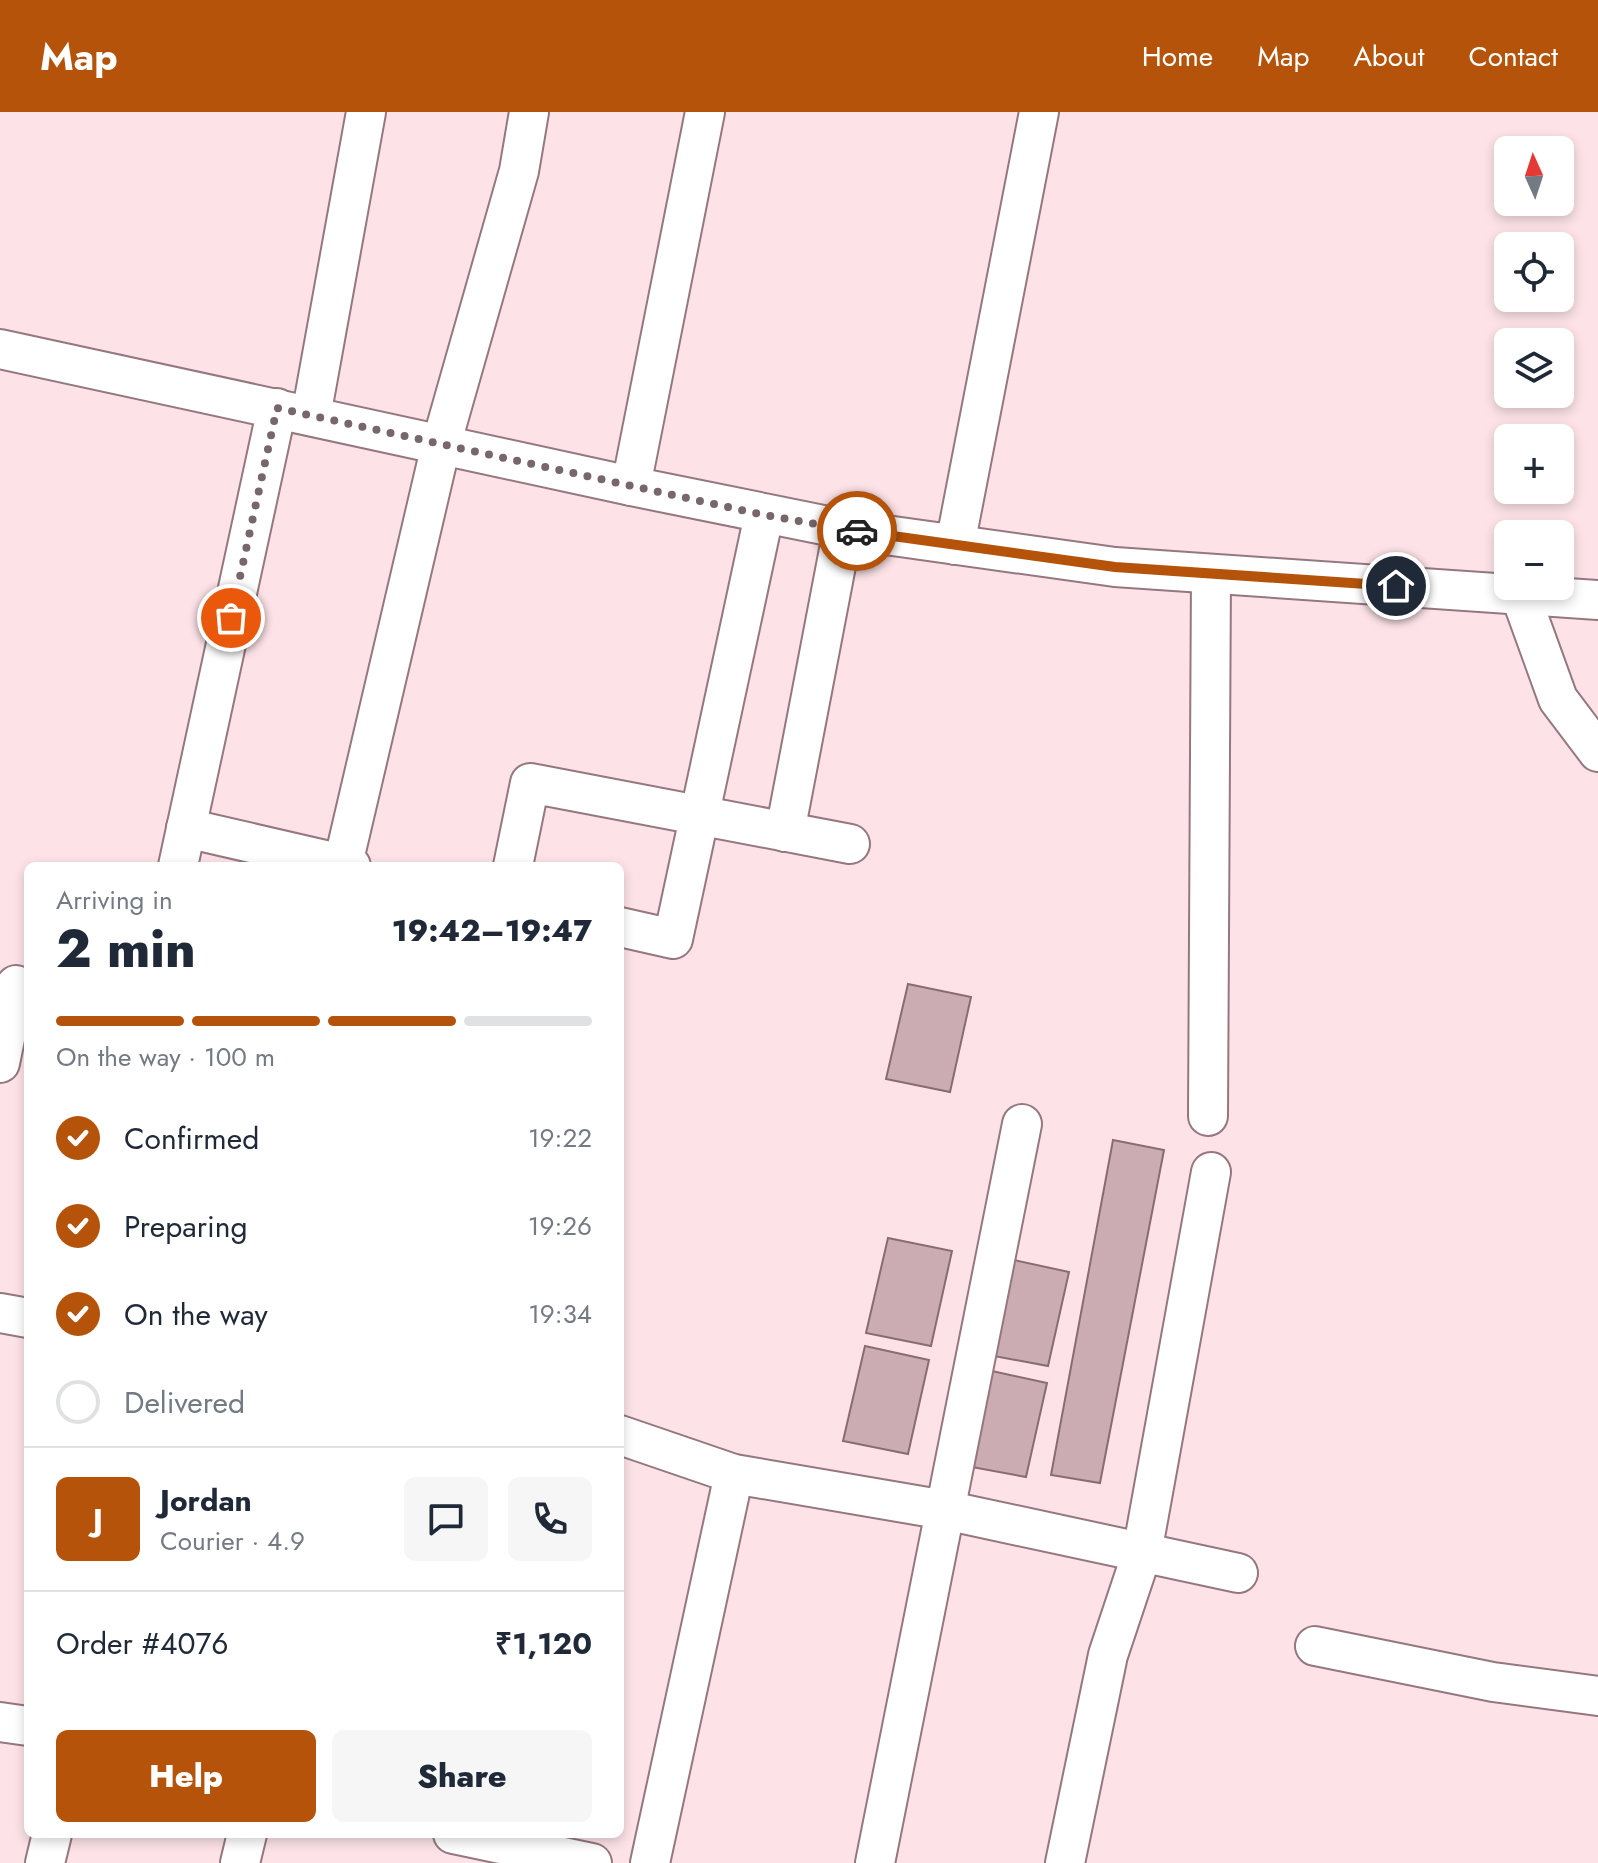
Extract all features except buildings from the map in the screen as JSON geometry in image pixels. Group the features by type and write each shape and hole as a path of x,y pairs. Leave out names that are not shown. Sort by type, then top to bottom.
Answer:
{"street":[{"path":"179,862 294,412 366,112"},
{"path":"348,862 441,445 519,171 529,112"},
{"path":"631,486 705,112"},
{"path":"955,545 1039,112"},
{"path":"0,349 764,515 843,529 1115,567 1494,592"},
{"path":"624,928 673,939 764,515"},
{"path":"785,832 843,529"},
{"path":"1208,1116 1211,574"},
{"path":"1574,598 1598,600"},
{"path":"1522,600 1558,699 1598,752"},
{"path":"514,862 530,783 850,844"},
{"path":"186,828 334,862"},
{"path":"0,1063 16,985"},
{"path":"875,1863 1022,1124"},
{"path":"1065,1863 1108,1655 1142,1553 1211,1172"},
{"path":"0,1313 24,1317"},
{"path":"624,1436 734,1474 945,1510 1238,1573"},
{"path":"650,1863 734,1474"},
{"path":"1315,1646 1493,1682 1598,1696"},
{"path":"0,1722 24,1725"},
{"path":"45,1863 51,1838"},
{"path":"240,1863 246,1838"},
{"path":"474,1838 592,1863"}],"way so far":[{"path":"231,618 277,408 764,515 857,531"}],"route":[{"path":"857,531 1115,567 1396,586"}]}
